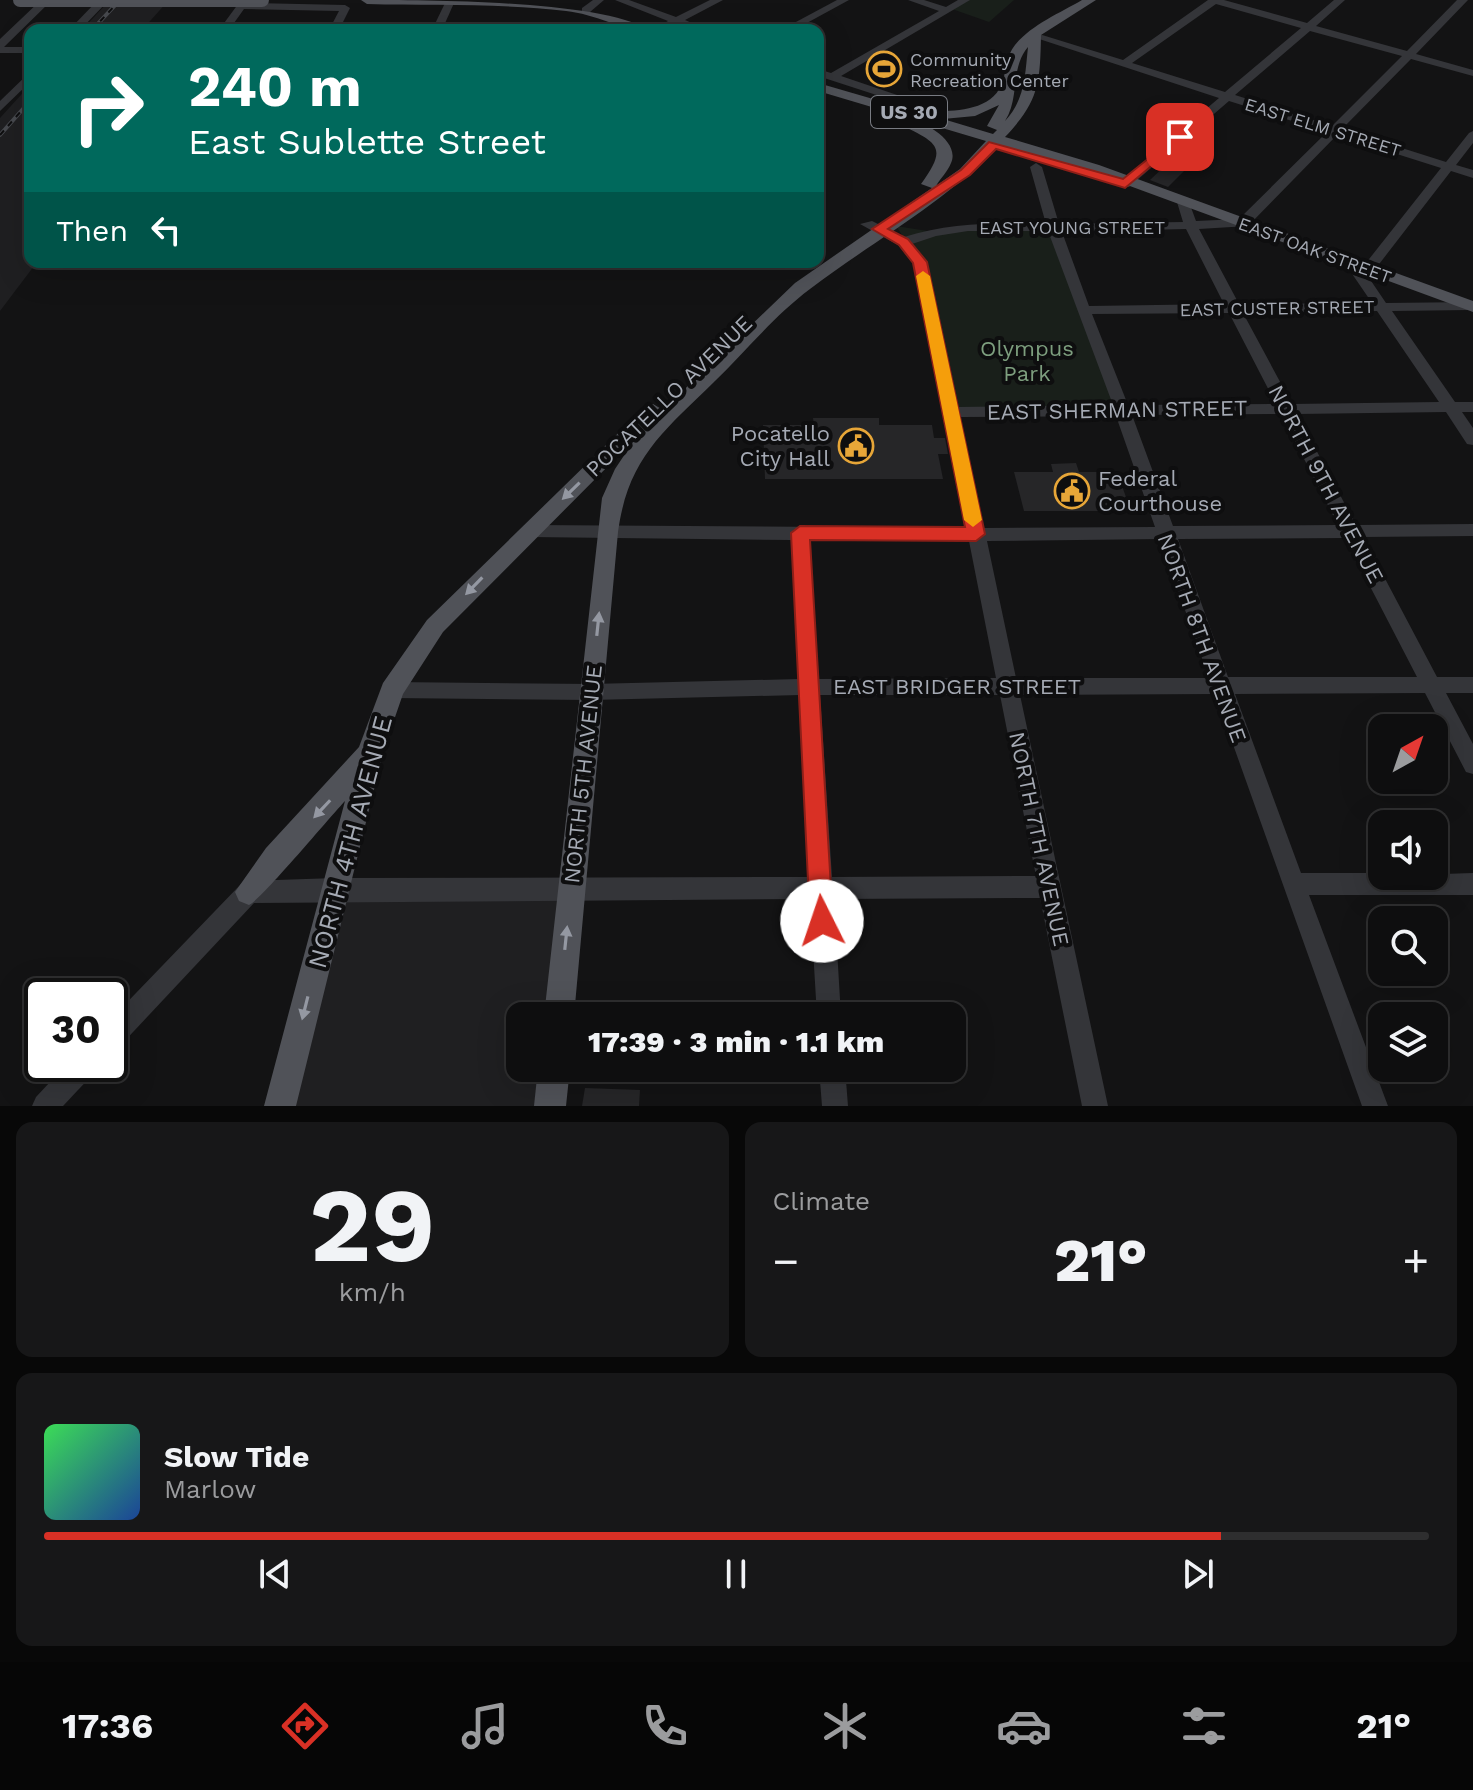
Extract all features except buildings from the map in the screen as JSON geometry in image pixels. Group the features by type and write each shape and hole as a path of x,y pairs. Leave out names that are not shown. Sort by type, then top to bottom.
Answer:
{"main road":[{"path":"20,0 262,0"},
{"path":"367,0 592,5 644,24"},
{"path":"990,139 1008,105 1016,52 1024,41 1090,0"},
{"path":"450,1 592,5 632,24"},
{"path":"990,139 1028,99 1035,36"},
{"path":"860,99 926,113 965,114 998,101 1012,78"},
{"name":"US 30","path":"824,89 990,139"},
{"name":"US 30","path":"824,95 874,110 926,131 943,145 945,162 929,184"},
{"path":"874,110 990,139"},
{"name":"EAST OAK STREET","path":"990,139 1183,202 1472,306"},
{"name":"POCATELLO AVENUE","path":"824,267 873,226 990,139"},
{"name":"POCATELLO AVENUE","path":"824,252 965,172 990,139"},
{"name":"POCATELLO AVENUE","path":"530,531 803,268"},
{"name":"POCATELLO AVENUE","path":"607,532 612,498 625,469 650,433 793,293 823,268"},
{"name":"NORTH 4TH AVENUE","path":"280,1106 371,749 392,690 435,626 530,531"},
{"name":"NORTH 5TH AVENUE","path":"560,1002 607,532"},
{"path":"249,892 260,875 337,794 371,749"},
{"path":"550,1106 553,1082"}],"street":[{"path":"0,48 47,0"},
{"path":"80,24 104,0"},
{"path":"620,0 687,24"},
{"path":"670,24 718,0"},
{"path":"798,24 844,0"},
{"path":"913,0 947,10"},
{"path":"831,77 965,0"},
{"path":"1124,64 1214,0 1473,73"},
{"path":"1127,183 1340,0"},
{"path":"1243,223 1463,0"},
{"path":"440,24 450,1"},
{"path":"228,24 244,3 345,8 337,24"},
{"name":"EAST ELM STREET","path":"1035,36 1473,174"},
{"path":"0,48 24,50"},
{"path":"824,74 902,100"},
{"path":"2,104 24,81"},
{"path":"1473,135 1359,266 1381,307 1473,440"},
{"name":"NORTH 8TH AVENUE","path":"1036,167 1052,228 1122,410 1218,685 1375,1106"},
{"name":"NORTH 9TH AVENUE","path":"1183,202 1191,227 1473,765"},
{"name":"EAST YOUNG STREET","path":"903,242 949,229 1191,227 1243,223"},
{"path":"873,226 903,242"},
{"name":"NORTH 7TH AVENUE","path":"903,242 920,262 1095,1106"},
{"name":"EAST CUSTER STREET","path":"1083,310 1472,306"},
{"name":"EAST SHERMAN STREET","path":"953,412 1473,407"},
{"path":"530,531 976,534 1473,530"},
{"path":"800,533 828,1002"},
{"name":"EAST BRIDGER STREET","path":"392,690 591,692 809,687 1473,685"},
{"path":"1294,884 1473,884"},
{"path":"128,1019 249,892 571,887 1050,887"},
{"path":"45,1106 68,1082"},
{"path":"833,1082 835,1106"}],"shaded area":[{"path":"109,1 168,1 147,24 88,24"},
{"path":"24,92 24,268 32,268 0,311 0,118"},
{"path":"571,887 560,1002 506,1002 506,1082 553,1082 550,1106 280,1106 336,889"}],"green space":[{"path":"969,0 1014,0 989,22 952,9"},
{"name":"Olympus Park","path":"896,226 934,232 1052,228 1122,410 953,412 920,262"}],"railway":[{"path":"98,24 120,0"},
{"path":"0,135 24,108"}],"slow traffic":[{"path":"923,276 973,520"}],"place":[{"name":"Community Recreation Center","path":"884,69"},
{"name":"Pocatello City Hall","path":"856,446"},
{"name":"Federal Courthouse","path":"1072,491"}],"route":[{"path":"822,921 800,533 976,534 920,262 903,242 879,229 965,172 993,144 1125,184 1180,137"}]}
